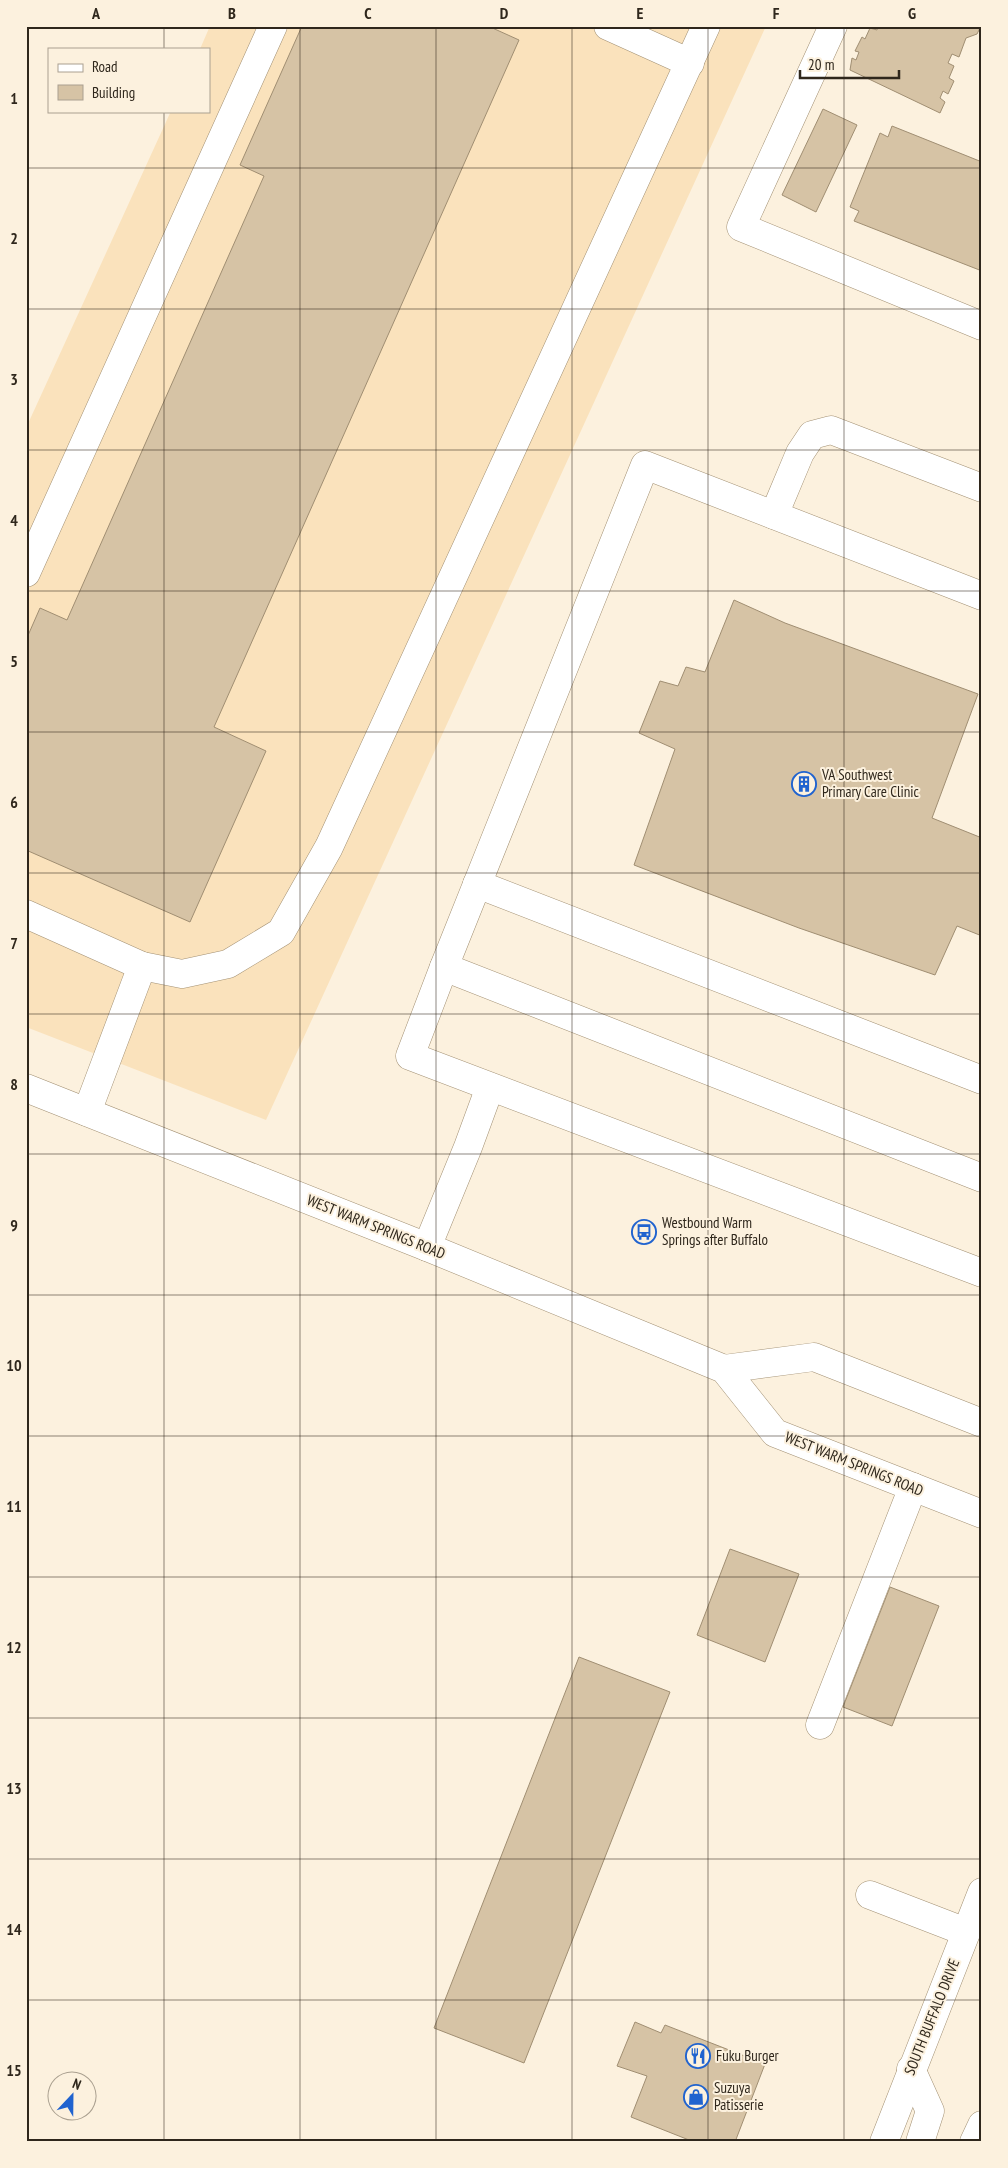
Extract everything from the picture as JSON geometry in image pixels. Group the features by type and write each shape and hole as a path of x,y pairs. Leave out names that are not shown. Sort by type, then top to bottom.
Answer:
{"main road":[{"path":"26,573 273,26"},
{"path":"608,26 690,63"},
{"path":"26,914 142,966 182,974 228,964 281,932 329,847 706,26"},
{"path":"832,26 741,227 982,326"},
{"path":"774,515 800,453 812,435 831,430 982,488"},
{"path":"982,596 644,465 410,1056 982,1273"},
{"path":"477,884 982,1080"},
{"path":"87,1112 142,966"},
{"path":"444,967 982,1178"},
{"path":"427,1247 490,1087"},
{"name":"WEST WARM SPRINGS ROAD","path":"26,1088 427,1247 724,1369 775,1433 982,1514"},
{"name":"WEST WARM SPRINGS ROAD","path":"724,1369 814,1357 982,1423"},
{"path":"820,1725 913,1487"},
{"name":"SOUTH BUFFALO DRIVE","path":"884,2142 911,2069 982,1892"},
{"path":"870,1895 966,1932"},
{"path":"911,2069 930,2111 920,2142"},
{"path":"974,2142 982,2125"}],"shaded area":[{"path":"210,26 766,26 266,1120 26,1027 26,428 171,112 210,112 210,48 200,48"}],"building":[{"path":"302,26 488,26 519,40 214,727 266,751 190,922 26,850 26,640 40,608 67,620 264,176 240,165"},
{"path":"878,26 981,26 977,34 966,38 959,57 952,54 948,63 954,66 949,78 954,81 948,94 943,91 940,98 945,102 940,113 850,70 852,58 856,60 859,52 855,51 862,37 865,39 870,28 877,30"},
{"path":"823,109 857,125 816,212 782,195"},
{"path":"892,126 982,162 982,271 854,221 859,211 850,207 880,133 888,137"},
{"name":"VA Southwest Primary Care Clinic","path":"734,600 785,623 978,694 932,818 982,838 982,936 957,926 935,975 799,928 634,865 675,749 639,733 660,681 678,686 686,667 705,672"},
{"path":"730,1549 799,1574 765,1662 697,1635"},
{"path":"890,1587 939,1606 892,1726 843,1707"},
{"path":"579,1657 670,1692 524,2063 434,2028"},
{"name":"Suzuya Patisserie","path":"635,2022 661,2033 665,2025 765,2064 735,2142 694,2142 631,2117 647,2076 617,2066"}],"place":[{"name":"VA Southwest Primary Care Clinic","path":"804,784"},
{"name":"Westbound Warm Springs after Buffalo","path":"644,1232"},
{"name":"Fuku Burger","path":"698,2056"},
{"name":"Suzuya Patisserie","path":"696,2097"}]}
